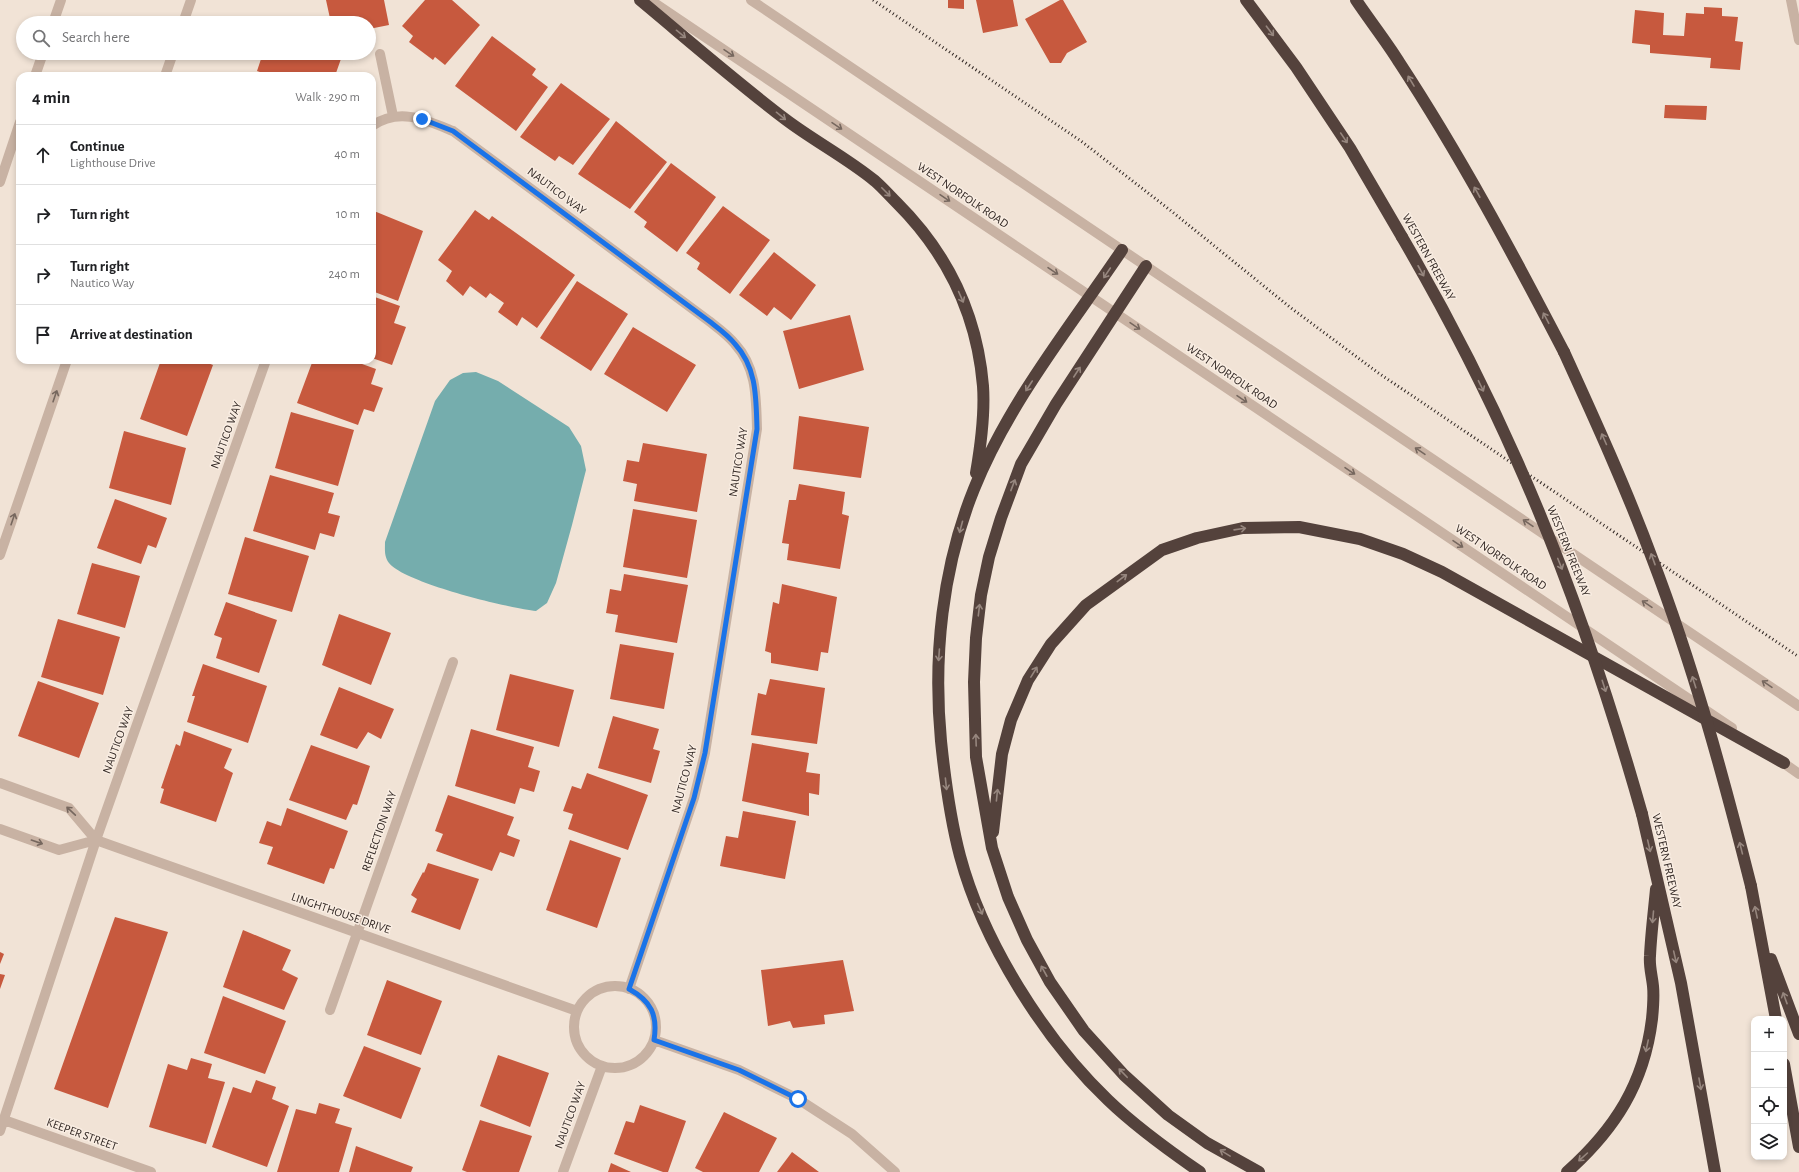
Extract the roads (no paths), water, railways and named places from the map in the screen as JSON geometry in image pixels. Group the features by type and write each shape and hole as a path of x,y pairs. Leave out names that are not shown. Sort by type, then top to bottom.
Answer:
{"highway":[{"path":"640,0 786,119 875,182 915,221 926,235 950,271 968,311 978,344 983,387 983,430 974,490"},
{"name":"WESTERN FREEWAY","path":"1246,0 1296,67 1350,148 1448,319 1518,461 1560,563 1612,712 1642,814 1681,983 1715,1172"},
{"path":"1356,0 1399,62 1468,175 1564,352 1614,462 1653,559 1671,610 1718,761 1751,886 1775,1016"},
{"path":"1122,250 1043,365 1005,424 974,490 964,518 950,568 942,618 938,677 940,725 946,792 961,858 978,905 998,950 1029,1003 1066,1054 1108,1100 1164,1148 1200,1172"},
{"path":"1146,266 1056,404 1021,464 1001,518 989,557 981,595 976,638 974,682 976,757 992,848 1008,897 1027,940 1050,982 1084,1031 1124,1075 1168,1115 1207,1142 1259,1172"},
{"path":"992,848 1002,754 1011,720 1028,680 1051,644 1086,605 1162,550 1197,538 1243,528 1299,527 1360,539 1403,554 1449,575 1784,763"},
{"path":"1566,1172 1590,1151 1615,1121 1634,1087 1646,1050 1652,1018 1653,988 1650,957 1657,878"},
{"path":"1760,929 1799,1034"},
{"path":"1787,1081 1799,1148"}],"street":[{"path":"55,16 61,0"},
{"path":"185,16 191,0"},
{"name":"WEST NORFOLK ROAD","path":"650,0 1799,774"},
{"path":"751,0 1799,706"},
{"path":"1791,0 1799,40"},
{"path":"376,124 393,116 380,54"},
{"path":"36,72 41,60"},
{"path":"166,72 171,60"},
{"name":"NAUTICO WAY","path":"393,116 422,119 453,131 709,321 735,344 750,365 756,392 757,429 705,753 694,798 629,989"},
{"path":"0,182 16,134"},
{"path":"0,555 66,364"},
{"name":"NAUTICO WAY","path":"0,1131 96,840 265,364"},
{"name":"REFLECTION WAY","path":"330,1010 452,662"},
{"path":"0,783 70,808 96,840 59,850 0,829"},
{"name":"LINGHTHOUSE DRIVE","path":"96,840 577,1011"},
{"path":"617,986 629,989 644,1000 654,1015 656,1028 654,1040 648,1051 639,1060 627,1066 615,1068 602,1066 583,1054 578,1044 574,1033 574,1022 577,1011 584,1001 599,990 617,986"},
{"path":"654,1040 739,1070 798,1099 852,1134 895,1172"},
{"name":"NAUTICO WAY","path":"563,1172 602,1066"},
{"name":"KEEPER STREET","path":"4,1120 151,1172"}],"water":[{"path":"476,372 498,381 569,427 581,446 586,470 572,525 556,583 547,603 536,611 481,600 435,586 415,579 399,571 387,560 385,542 435,401 450,380 463,373"}],"railway":[{"path":"873,0 1081,141 1170,210 1291,308 1377,372 1799,657"}]}
